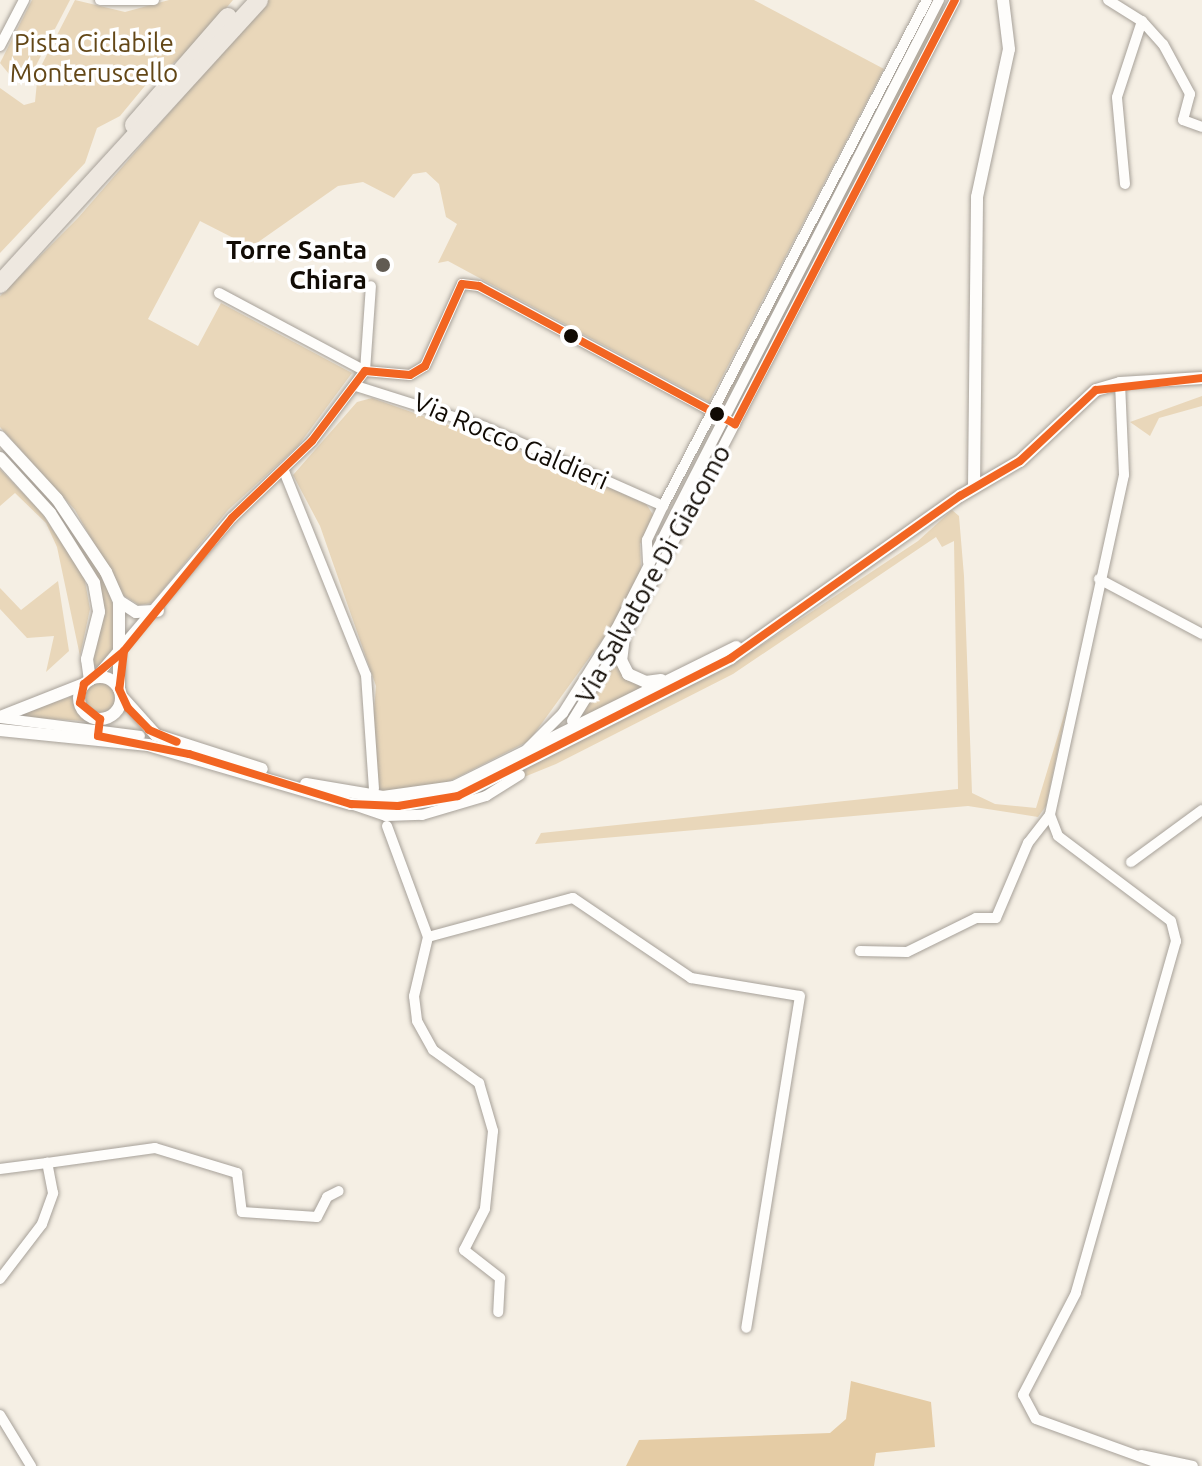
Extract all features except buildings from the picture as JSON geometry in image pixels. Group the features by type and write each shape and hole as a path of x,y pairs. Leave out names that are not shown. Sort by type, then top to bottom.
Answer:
{"highway":[{"path":"0,266 242,0"},
{"path":"0,284 259,0"}],"street":[{"path":"0,46 24,0"},
{"path":"100,0 154,0"},
{"name":"Via Salvatore Di Giacomo","path":"649,564 647,540 663,506 927,0"},
{"name":"Via Salvatore Di Giacomo","path":"524,754 591,672 939,0"},
{"name":"Via Salvatore Di Giacomo","path":"572,721 624,637 955,0"},
{"path":"974,487 977,197 1009,49 1003,0"},
{"path":"1108,0 1142,21 1190,94 1183,120 1202,127"},
{"path":"1125,184 1117,97 1142,21"},
{"name":"Via Rocco Galdieri","path":"365,371 403,375 421,370 459,288 471,283 735,424"},
{"path":"0,717 90,680 124,651 232,518 284,471 356,386 365,371 371,286"},
{"path":"219,293 365,371"},
{"path":"351,804 421,804 478,789 731,658 747,643 974,487 1030,453 1089,395 1120,383 1202,378"},
{"path":"860,951 907,952 976,918 996,918 1028,843 1050,815 1124,475 1120,383"},
{"name":"Via Rocco Galdieri","path":"356,386 473,422 663,506"},
{"path":"0,437 69,514 119,601 124,651 120,692 116,712 99,727"},
{"path":"0,458 50,513 90,573 99,612 87,659 69,687"},
{"path":"284,471 366,675 374,789"},
{"path":"1099,579 1202,634"},
{"path":"119,601 136,612 158,611"},
{"path":"624,637 621,660 628,674 646,682 668,680"},
{"path":"90,680 120,692 156,735 352,795 436,792 524,754 747,643"},
{"path":"87,659 90,680 80,703 99,727"},
{"path":"0,717 99,727 140,736"},
{"path":"0,730 99,727 386,816 422,815 486,796 520,775"},
{"path":"1131,862 1202,810"},
{"path":"1050,815 1058,836 1171,921 1177,934 1076,1293 1023,1395 1036,1419 1166,1466"},
{"path":"387,826 428,937 414,996 417,1021 433,1050 479,1083 495,1140 485,1209 464,1250 500,1278 498,1312"},
{"path":"428,937 573,898 691,978 800,996 746,1328"},
{"path":"0,1169 155,1148 237,1173 242,1212 317,1217 327,1197 339,1191"},
{"path":"0,1279 42,1224 53,1193 47,1163"},
{"path":"0,1415 31,1466"},
{"path":"1140,1455 1193,1466"}],"green space":[{"path":"32,0 70,0 31,75 9,74 0,63"},
{"name":"Pista Ciclabile Monteruscello","path":"75,0 125,12 169,0 233,0 191,50 149,81 120,116 97,128 85,163 0,253 0,88 24,105 35,102 38,72"},
{"path":"267,0 754,0 884,69 709,402 448,261 438,263 457,224 446,217 439,184 426,172 413,174 394,198 363,182 338,186 251,247 200,221 148,319 198,346 221,303 352,373 298,446 228,510 152,603 139,605 123,595 75,510 0,427 0,296 78,218"},
{"path":"931,0 934,0 720,407"},
{"path":"944,0 942,16 737,403 737,401"},
{"path":"1202,396 1202,406 1159,418 1150,436 1130,422"},
{"path":"372,398 549,461 646,504 654,516 640,544 641,571 613,625 529,741 440,786 380,793 372,735 376,686 320,526 293,475 357,402"},
{"path":"0,443 43,488 102,573 113,605 116,649 98,668 91,662 103,618 95,572"},
{"path":"0,469 41,512 84,576 90,609 80,656 57,547 46,523 15,493 0,506"},
{"path":"952,510 959,516 964,576 972,793 995,804 1036,808 1068,702 1046,806 1038,817 968,806 535,844 541,833 958,789 954,541 942,547 936,537 733,674 556,764 524,777 519,772 751,652 918,541"},
{"path":"58,581 69,651 46,672 54,636 27,638 0,609 0,588 21,610"},
{"path":"616,659 641,688 575,724 580,718"},
{"path":"100,682 111,687 116,698 111,709 100,714 89,709 84,698 89,687"},
{"path":"73,696 85,721 17,717 17,715"}],"shaded area":[{"path":"851,1381 931,1402 935,1447 876,1453 874,1466 626,1466 639,1440 830,1433 846,1419"}],"transit line":[{"path":"955,0 735,424 479,286 462,284 425,366 410,375 365,371 312,441 232,518 124,651 84,684 80,703 100,719 98,736 189,754 351,804 398,806 458,796 731,658 960,496 1020,461 1096,390 1202,378"},
{"path":"124,651 119,689 128,708 149,730 177,742"}],"place":[{"name":"Torre Santa Chiara","path":"383,265"}]}
